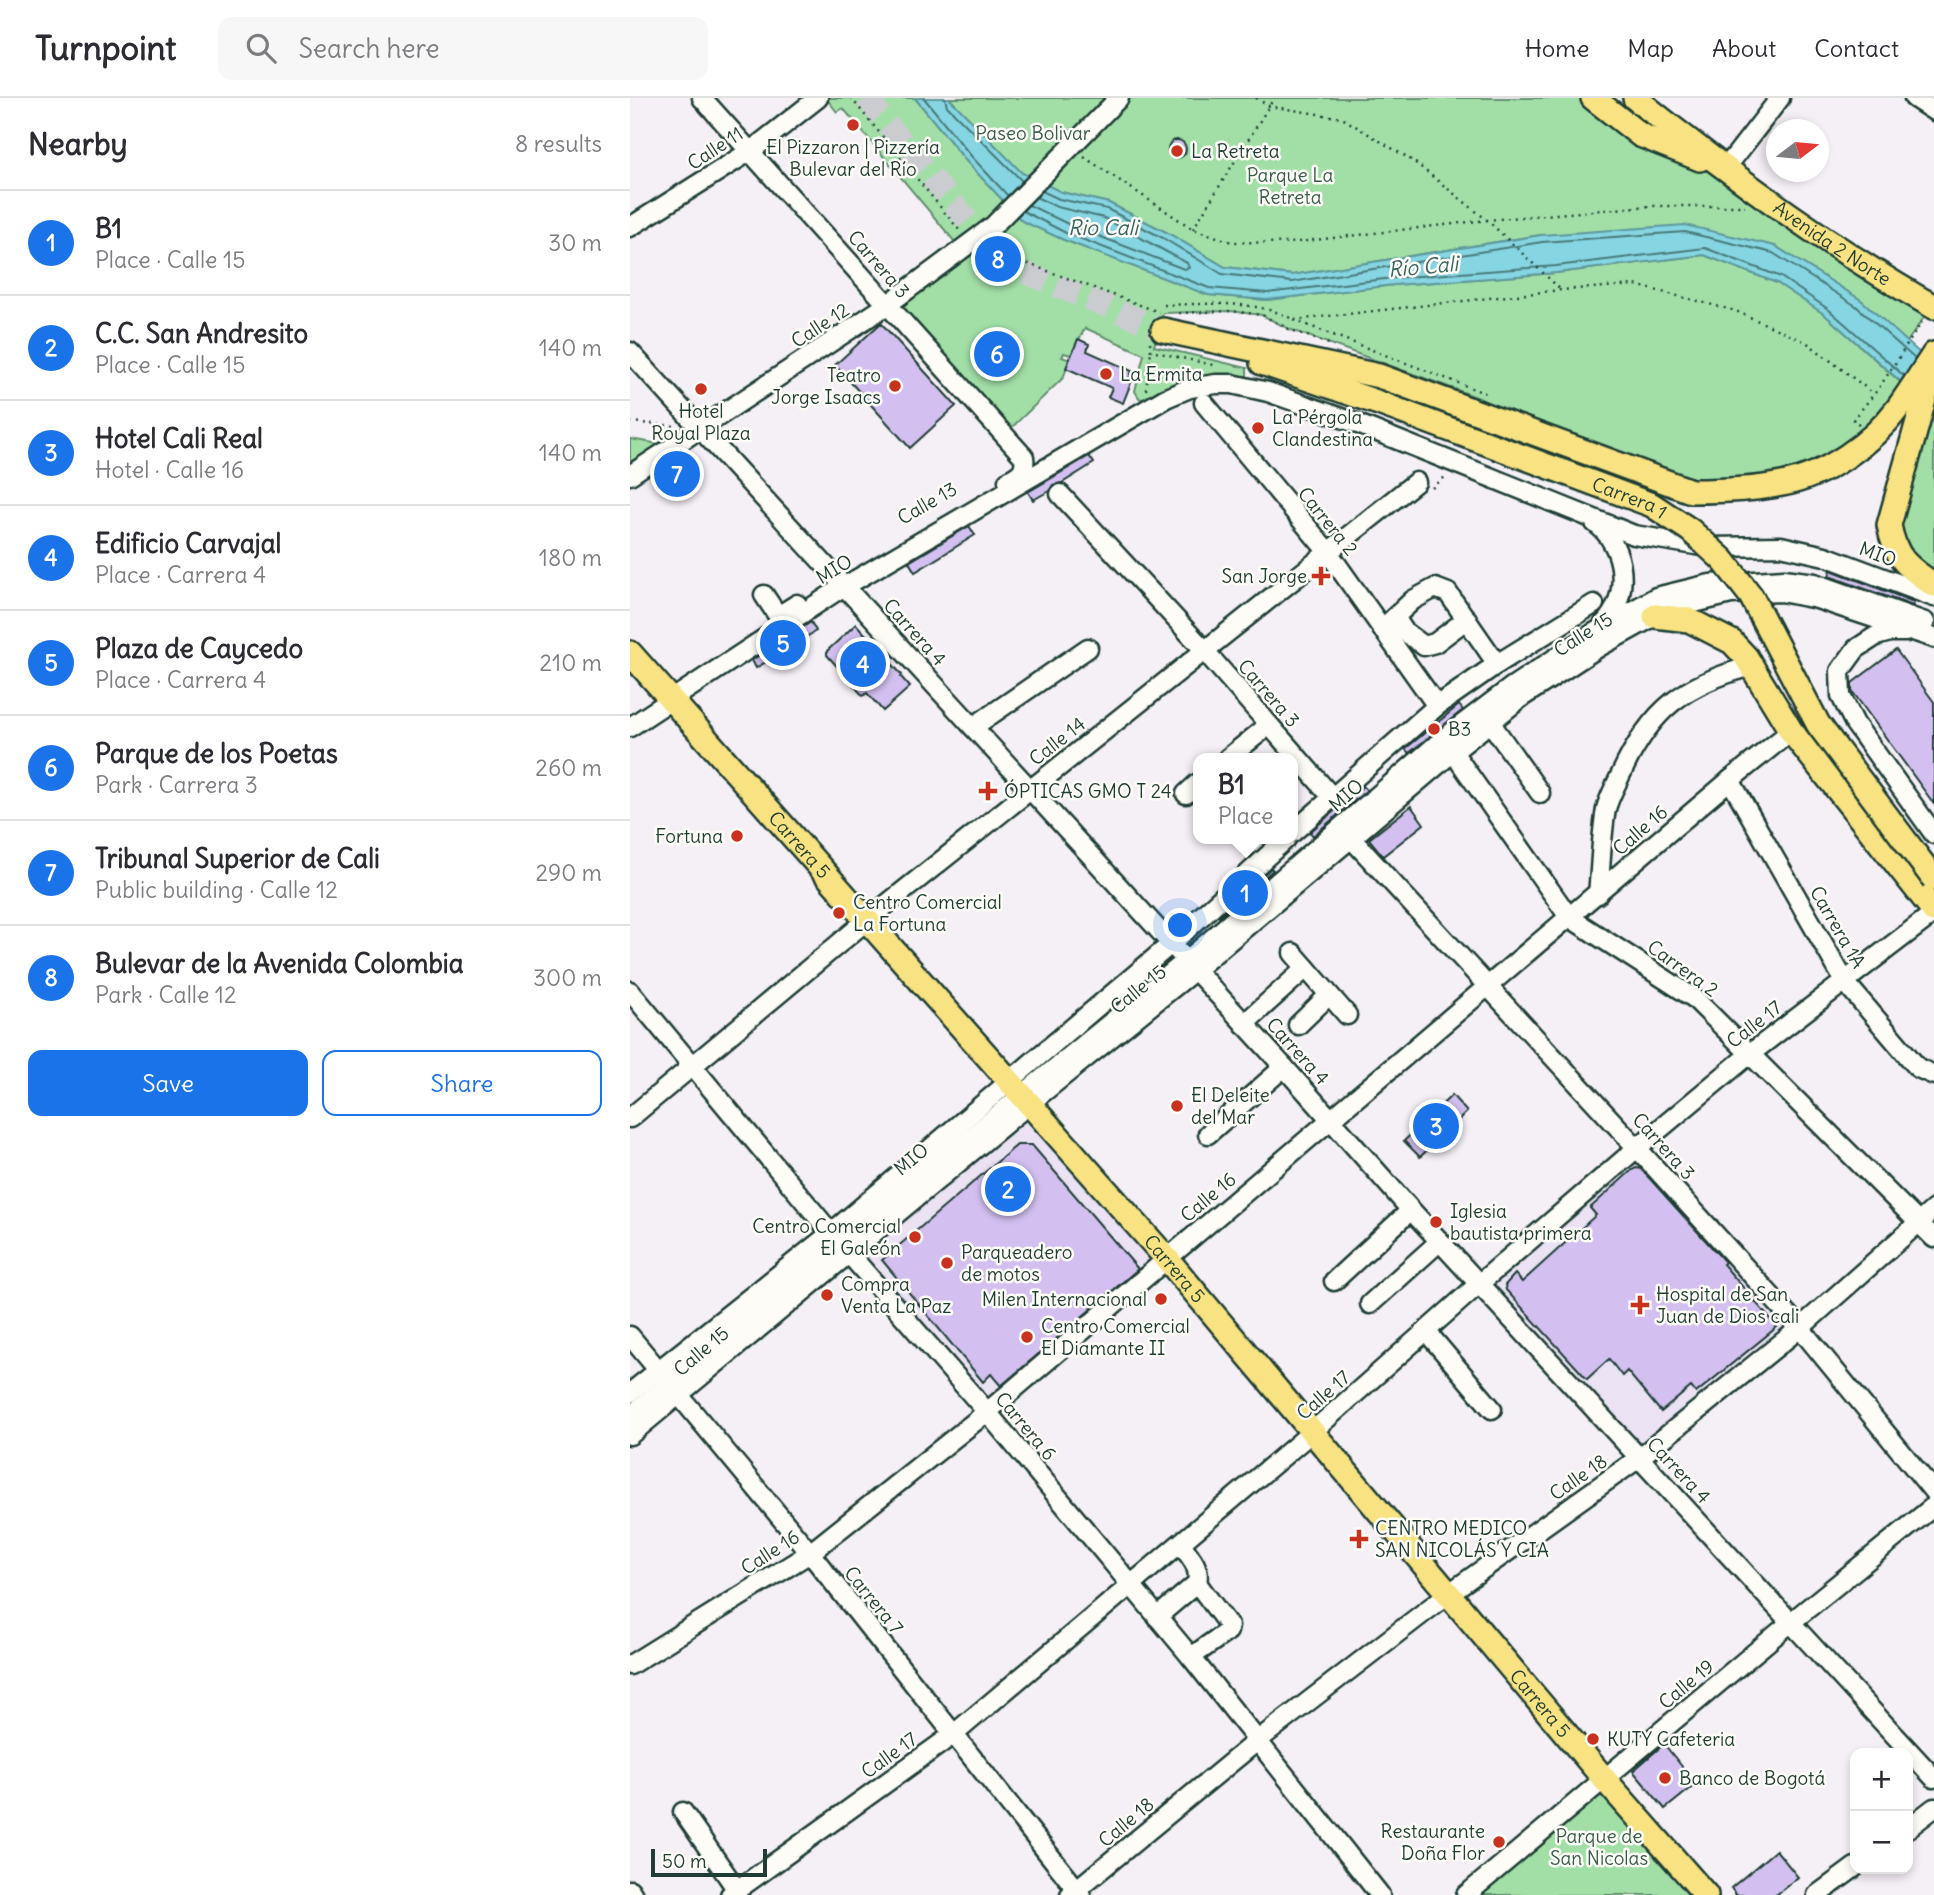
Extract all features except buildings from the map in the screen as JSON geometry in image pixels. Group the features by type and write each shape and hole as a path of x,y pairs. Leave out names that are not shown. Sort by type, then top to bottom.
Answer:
{"main road":[{"path":"1593,98 1640,135 1726,169"},
{"name":"Avenida 2 Norte","path":"1635,98 1780,209 1929,312"},
{"path":"1168,321 1379,376 1690,491 1728,491 1784,484 1834,464 1855,449 1897,410 1934,354"},
{"name":"Carrera 1","path":"1168,321 1652,505 1690,530 1723,560 1751,596 1818,724 1934,880"},
{"path":"1934,363 1889,525 1893,546 1907,566 1934,585"},
{"path":"1654,616 1689,620 1732,642 1752,666 1791,731 1934,912"},
{"name":"Carrera 5","path":"630,653 1167,1259 1605,1780 1706,1895"}],"street":[{"name":"Carrera 3","path":"702,98 752,150 1024,457"},
{"name":"Calle 11","path":"630,227 752,150 818,98"},
{"name":"Calle 12","path":"630,475 693,427 887,305 993,226 1119,98"},
{"path":"1726,169 1780,98"},
{"path":"1914,98 1934,111"},
{"name":"Carrera 4","path":"630,352 693,427 842,582 1411,1210 1934,1778"},
{"name":"MIO","path":"630,727 674,703 842,582 1180,392 1216,384 1250,387 1289,398 1634,535 1708,547 1781,546 1825,556 1934,597"},
{"name":"Carrera 2","path":"1204,403 1388,623 1437,706"},
{"name":"Calle 13","path":"842,582 1018,475 1025,466 1024,457"},
{"name":"Calle 14","path":"630,1118 867,920 1416,482"},
{"name":"Carrera 3","path":"1060,494 1294,753"},
{"path":"1585,516 1601,527 1614,544 1621,563 1622,583 1617,603 1607,620 1592,634"},
{"name":"MIO","path":"1020,1093 1190,966 1443,739 1513,686 1592,634 1656,597 1710,584 1784,579 1815,583 1928,632"},
{"path":"764,595 778,616 842,582"},
{"path":"1467,620 1435,643 1424,646 1388,623 1413,600 1435,589 1448,593 1467,620 1497,664"},
{"name":"Calle 15","path":"1190,966 1522,697 1598,647 1654,616 1731,594 1781,592 1799,594 1928,632"},
{"name":"Calle 15","path":"1298,828 1437,706 1497,664 1594,604"},
{"path":"1928,632 1890,632 1865,641 1847,658 1840,671 1839,682 1846,709 1934,834"},
{"path":"974,727 1087,648"},
{"path":"1598,894 1607,806 1633,747 1665,706 1683,693 1706,681 1752,666"},
{"path":"630,740 674,703"},
{"path":"1490,722 1540,793"},
{"path":"1234,753 1269,724"},
{"name":"Calle 16","path":"630,1665 810,1553 987,1412 1791,731"},
{"name":"Carrera 2","path":"1453,752 1569,917 1694,998 1934,1238"},
{"name":"Carrera 3","path":"1298,758 1332,797"},
{"name":"Carrera 1A","path":"1730,780 1845,982 1918,1068 1934,1075"},
{"name":"Carrera 3","path":"1350,837 1637,1147 1800,1328 1934,1492"},
{"name":"Calle 15","path":"630,1435 670,1383 1020,1093 1171,944 1281,844"},
{"name":"Calle 17","path":"733,1893 954,1734 1312,1432 1637,1147 1751,1053 1934,912"},
{"path":"1293,953 1347,1015"},
{"path":"1244,1024 1306,968"},
{"name":"Carrera 6","path":"630,991 1191,1657 1380,1895"},
{"path":"1298,1026 1329,995"},
{"path":"1208,1135 1284,1067"},
{"name":"Calle 15","path":"630,1393 670,1383 1020,1093"},
{"name":"Calle 18","path":"1076,1893 1257,1741 1448,1594 1639,1458 1800,1328 1934,1209"},
{"path":"1334,1281 1411,1210"},
{"path":"1370,1304 1440,1241"},
{"path":"1426,1331 1492,1409"},
{"name":"Carrera 7","path":"630,1336 810,1553 1076,1893"},
{"path":"630,1416 670,1383"},
{"name":"Calle 19","path":"1466,1895 1934,1506"},
{"path":"1181,1544 1196,1564 1197,1583 1229,1626 1228,1630 1191,1657"},
{"path":"1157,1617 1197,1583"},
{"path":"1913,1824 1934,1808"},
{"path":"683,1812 733,1893"},
{"path":"1817,1895 1850,1871"},
{"path":"630,1890 633,1895"}],"path":[{"path":"1256,98 1269,106 1342,118 1413,161 1488,221 1560,289"},
{"path":"1193,229 1274,98"},
{"path":"1070,147 1193,229 1232,242 1289,243 1650,206 1746,206"},
{"path":"1294,320 1560,289 1635,285 1736,311 1806,342 1874,394"},
{"path":"1164,305 1231,305 1277,310 1294,320 1493,397"},
{"path":"1168,321 1230,311 1262,315"},
{"path":"1866,430 1853,420 1879,388 1929,312"},
{"path":"1148,409 1144,400 1151,351"},
{"path":"630,422 693,427"}],"shaded area":[{"path":"1024,1113 1157,1265 988,1410 855,1253"},
{"name":"Hospital de San Juan de Dios cali","path":"1637,1148 1800,1328 1639,1458 1480,1283"}],"green space":[{"path":"826,98 915,98 967,162 1022,221 1064,240 1208,295 1267,300 1394,285 1556,273 1704,255 1777,283 1824,314 1908,389 1834,464 1728,490 1575,448 1479,398 1289,329 1262,315 1230,311 1163,313 1154,346 1247,368 1247,383 1177,386 1144,400 1139,398 1135,391 1144,354 1085,328 1071,355 1064,353 1062,357 1070,360 1063,378 1004,435 880,297 955,242 843,108 837,112"},
{"name":"Parque La Retreta","path":"949,98 1593,98 1725,169 1927,313 1907,342 1861,300 1775,246 1541,235 1292,275 1225,267 1166,232 1109,203 1061,192 1022,173"},
{"path":"1928,407 1934,411 1934,585 1893,546"},
{"path":"630,439 660,444 630,462"},
{"name":"Parque de San Nicolas","path":"1605,1780 1706,1895 1466,1895"}],"water":[{"name":"Rio Cali","path":"915,98 949,98 1022,173 1061,192 1109,203 1166,232 1225,267 1292,275 1541,235 1685,225 1775,246 1861,300 1934,366 1934,411 1824,314 1777,283 1704,255 1556,273 1394,285 1267,300 1208,295 1064,240 1022,221 967,162"}],"tunnel":[{"path":"866,98 980,236 1017,269 1163,330"}],"place":[{"name":"El Pizzaron | Pizzería Bulevar del Río","path":"853,125"},
{"name":"La Retreta","path":"1177,151"},
{"name":"Bulevar de la Avenida Colombia","path":"998,259"},
{"name":"Parque de los Poetas","path":"997,354"},
{"name":"La Ermita","path":"1106,374"},
{"name":"Teatro Jorge Isaacs","path":"895,386"},
{"name":"Hotel Royal Plaza","path":"701,389"},
{"name":"La Pérgola Clandestina","path":"1258,428"},
{"name":"Tribunal Superior de Cali","path":"677,474"},
{"name":"San Jorge","path":"1321,576"},
{"name":"Plaza de Caycedo","path":"783,643"},
{"name":"Edificio Carvajal","path":"863,664"},
{"name":"B3","path":"1434,729"},
{"name":"ÓPTICAS GMO T 24","path":"988,791"},
{"name":"Fortuna","path":"737,836"},
{"name":"B1","path":"1245,893"},
{"name":"Centro Comercial La Fortuna","path":"839,913"},
{"name":"El Deleite del Mar","path":"1177,1106"},
{"name":"Hotel Cali Real","path":"1436,1126"},
{"name":"C.C. San Andresito","path":"1008,1189"},
{"name":"Iglesia bautista primera","path":"1436,1222"},
{"name":"Centro Comercial El Galeón","path":"915,1237"},
{"name":"Parqueadero de motos","path":"947,1263"},
{"name":"Compra Venta La Paz","path":"827,1295"},
{"name":"Milen Internacional","path":"1161,1299"},
{"name":"Hospital de San Juan de Dios cali","path":"1640,1305"},
{"name":"Centro Comercial El Diamante II","path":"1027,1337"},
{"name":"CENTRO MEDICO SAN NICOLÁS Y CIA","path":"1359,1539"},
{"name":"KUTY Cafeteria","path":"1593,1739"},
{"name":"Banco de Bogotá","path":"1665,1778"},
{"name":"Restaurante Doña Flor","path":"1499,1842"}],"park label":[{"name":"Paseo Bolivar","path":"1033,133"}],"water label":[{"name":"Río Cali","path":"1423,267"}]}
